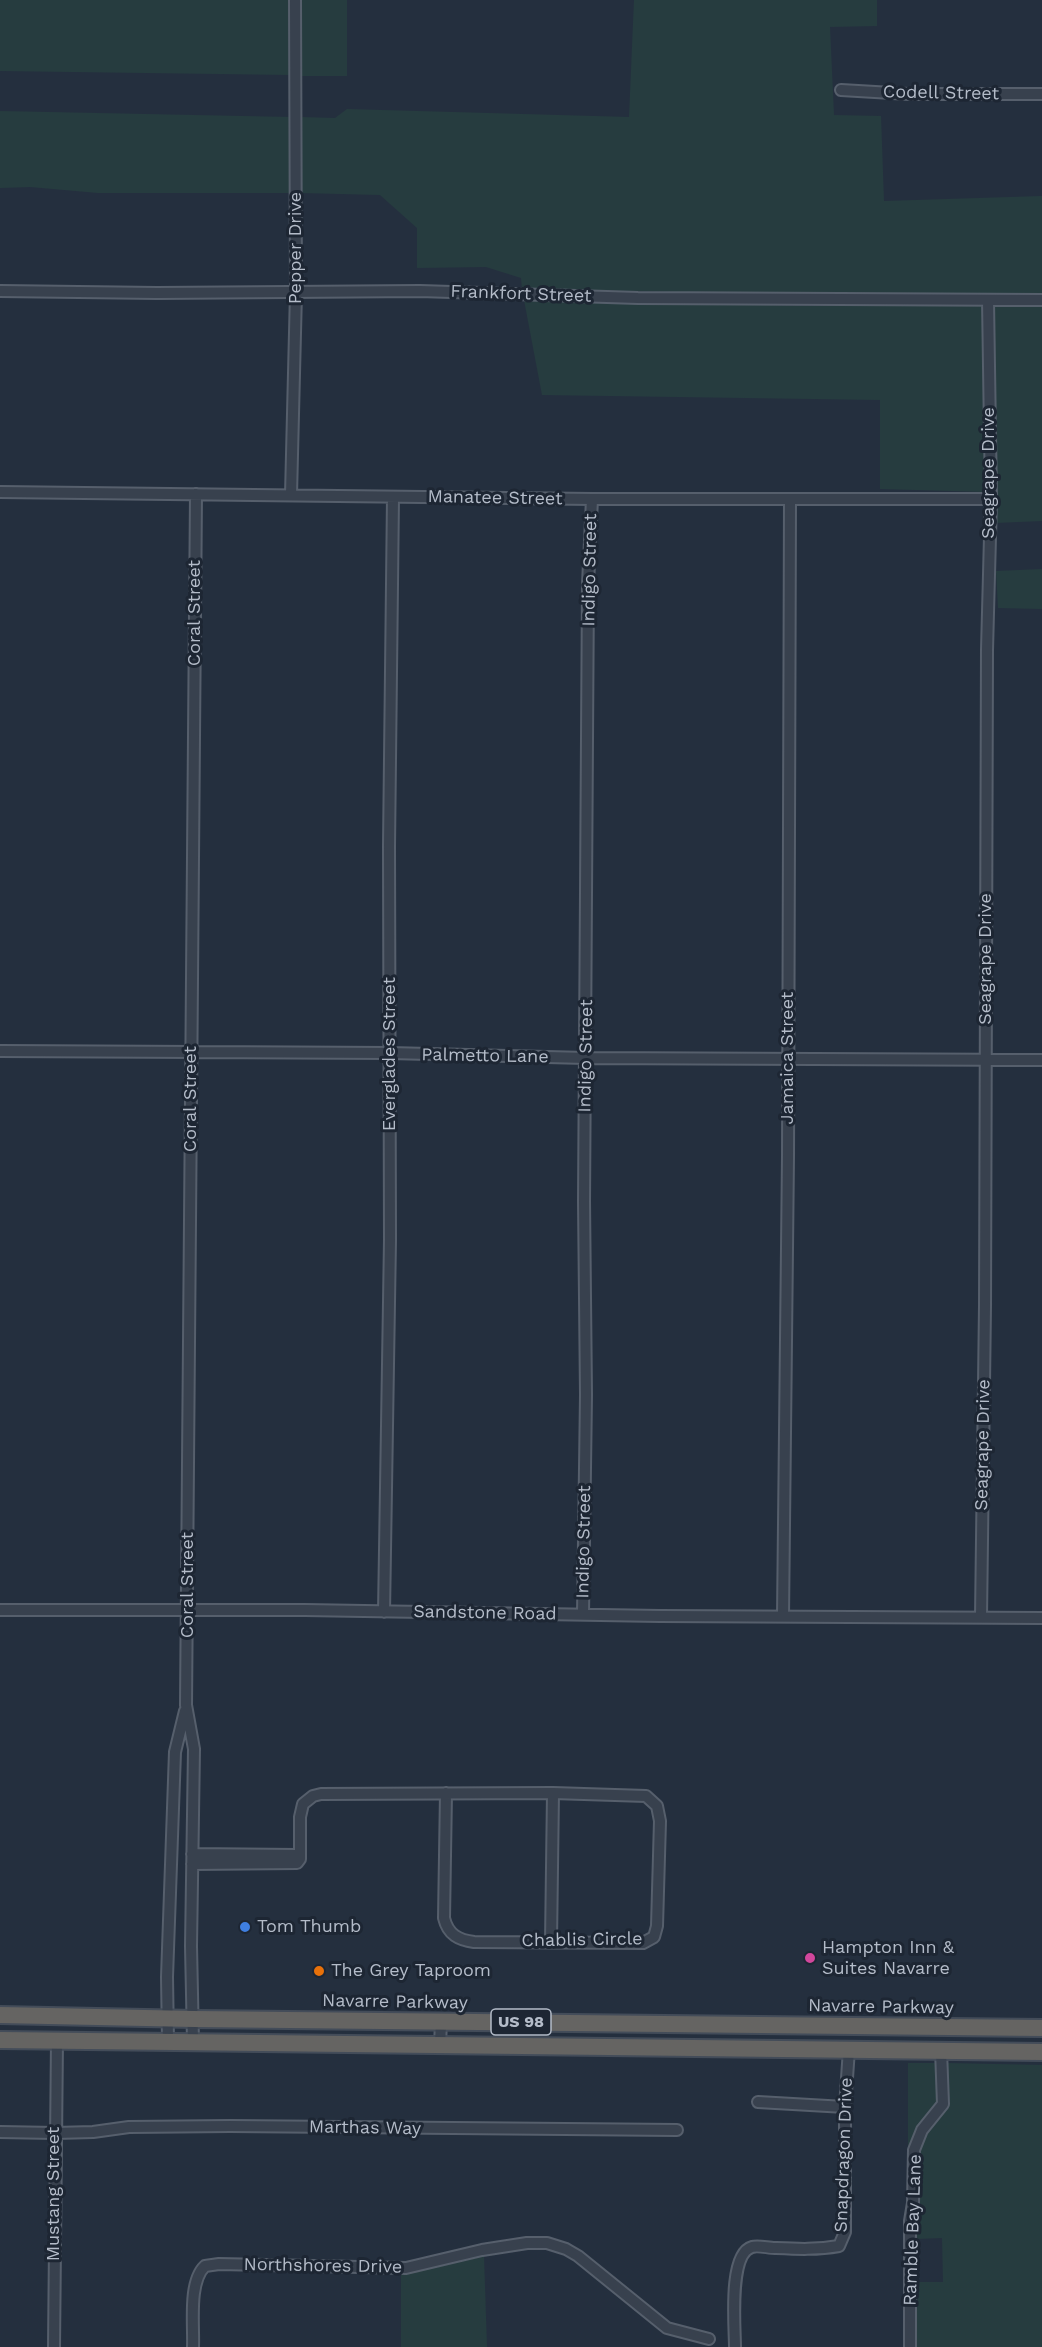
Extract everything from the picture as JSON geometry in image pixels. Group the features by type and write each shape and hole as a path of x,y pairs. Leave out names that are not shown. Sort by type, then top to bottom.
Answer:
{"highway":[{"name":"Navarre Parkway","path":"0,2014 167,2019 1042,2028"},
{"name":"US 98","path":"0,2040 1042,2052"}],"street":[{"name":"Pepper Drive","path":"291,495 296,292 295,0"},
{"name":"Codell Street","path":"841,90 909,94 1042,94"},
{"name":"Frankfort Street","path":"0,291 157,293 420,291 638,298 1042,300"},
{"name":"Seagrape Drive","path":"981,1617 987,650 991,499 988,300"},
{"name":"Manatee Street","path":"0,492 592,499 991,499"},
{"name":"Coral Street","path":"193,2042 191,1946 194,1749 186,1705 196,494"},
{"name":"Everglades Street","path":"384,1612 390,1252 393,497"},
{"name":"Indigo Street","path":"583,1614 586,1407 588,584 592,499"},
{"name":"Jamaica Street","path":"783,1617 790,499"},
{"name":"Palmetto Lane","path":"0,1051 390,1053 586,1058 1042,1060"},
{"name":"Sandstone Road","path":"0,1610 305,1610 783,1617 1042,1618"},
{"name":"Coral Street","path":"168,2042 167,1977 175,1752 186,1705"},
{"name":"Chablis Circle","path":"192,1859 296,1856 300,1859 300,1817 303,1804 313,1796 321,1794 446,1793 553,1793 646,1796 657,1806 660,1821 657,1926 654,1936 643,1943 474,1942 456,1938 448,1929 444,1918 446,1793"},
{"path":"551,1942 553,1793"},
{"path":"440,2045 441,2022"},
{"name":"Mustang Street","path":"54,2347 57,2040"},
{"name":"Snapdragon Drive","path":"735,2347 735,2284 743,2254 752,2247 819,2250 839,2246 845,2232 845,2107 849,2049"},
{"name":"Ramble Bay Lane","path":"910,2347 910,2221 913,2203 914,2150 922,2130 942,2104 941,2050"},
{"path":"758,2103 845,2107"},
{"name":"Marthas Way","path":"0,2132 55,2133 93,2132 129,2127 230,2126 677,2130"},
{"name":"Northshores Drive","path":"194,2347 194,2291 197,2276 205,2266 219,2264 406,2268 482,2250 547,2242 578,2256 667,2328 709,2339"}],"green space":[{"path":"0,0 290,0 291,75 0,71"},
{"path":"300,0 347,0 347,76 300,76"},
{"path":"634,0 877,0 877,26 830,27 834,115 881,116 884,201 1042,196 1042,295 822,295 522,289 521,278 486,267 417,268 417,228 380,195 301,193 300,117 335,118 347,109 629,117"},
{"path":"0,111 291,117 291,193 98,193 30,187 0,188"},
{"path":"524,300 822,306 983,306 986,492 880,489 880,400 542,395"},
{"path":"993,306 1042,306 1042,521 995,523"},
{"path":"1042,569 1042,609 998,608 996,571"},
{"path":"908,2063 938,2063 938,2103 919,2127 908,2205"},
{"path":"947,2063 1042,2065 1042,2347 914,2347 915,2282 943,2282 942,2238 916,2239 919,2151 926,2133 946,2110"},
{"path":"484,2256 487,2347 401,2347 401,2273 416,2272"}],"place":[{"name":"Tom Thumb","path":"245,1927"},
{"name":"Hampton Inn & Suites Navarre","path":"810,1958"},
{"name":"The Grey Taproom","path":"319,1971"}]}
